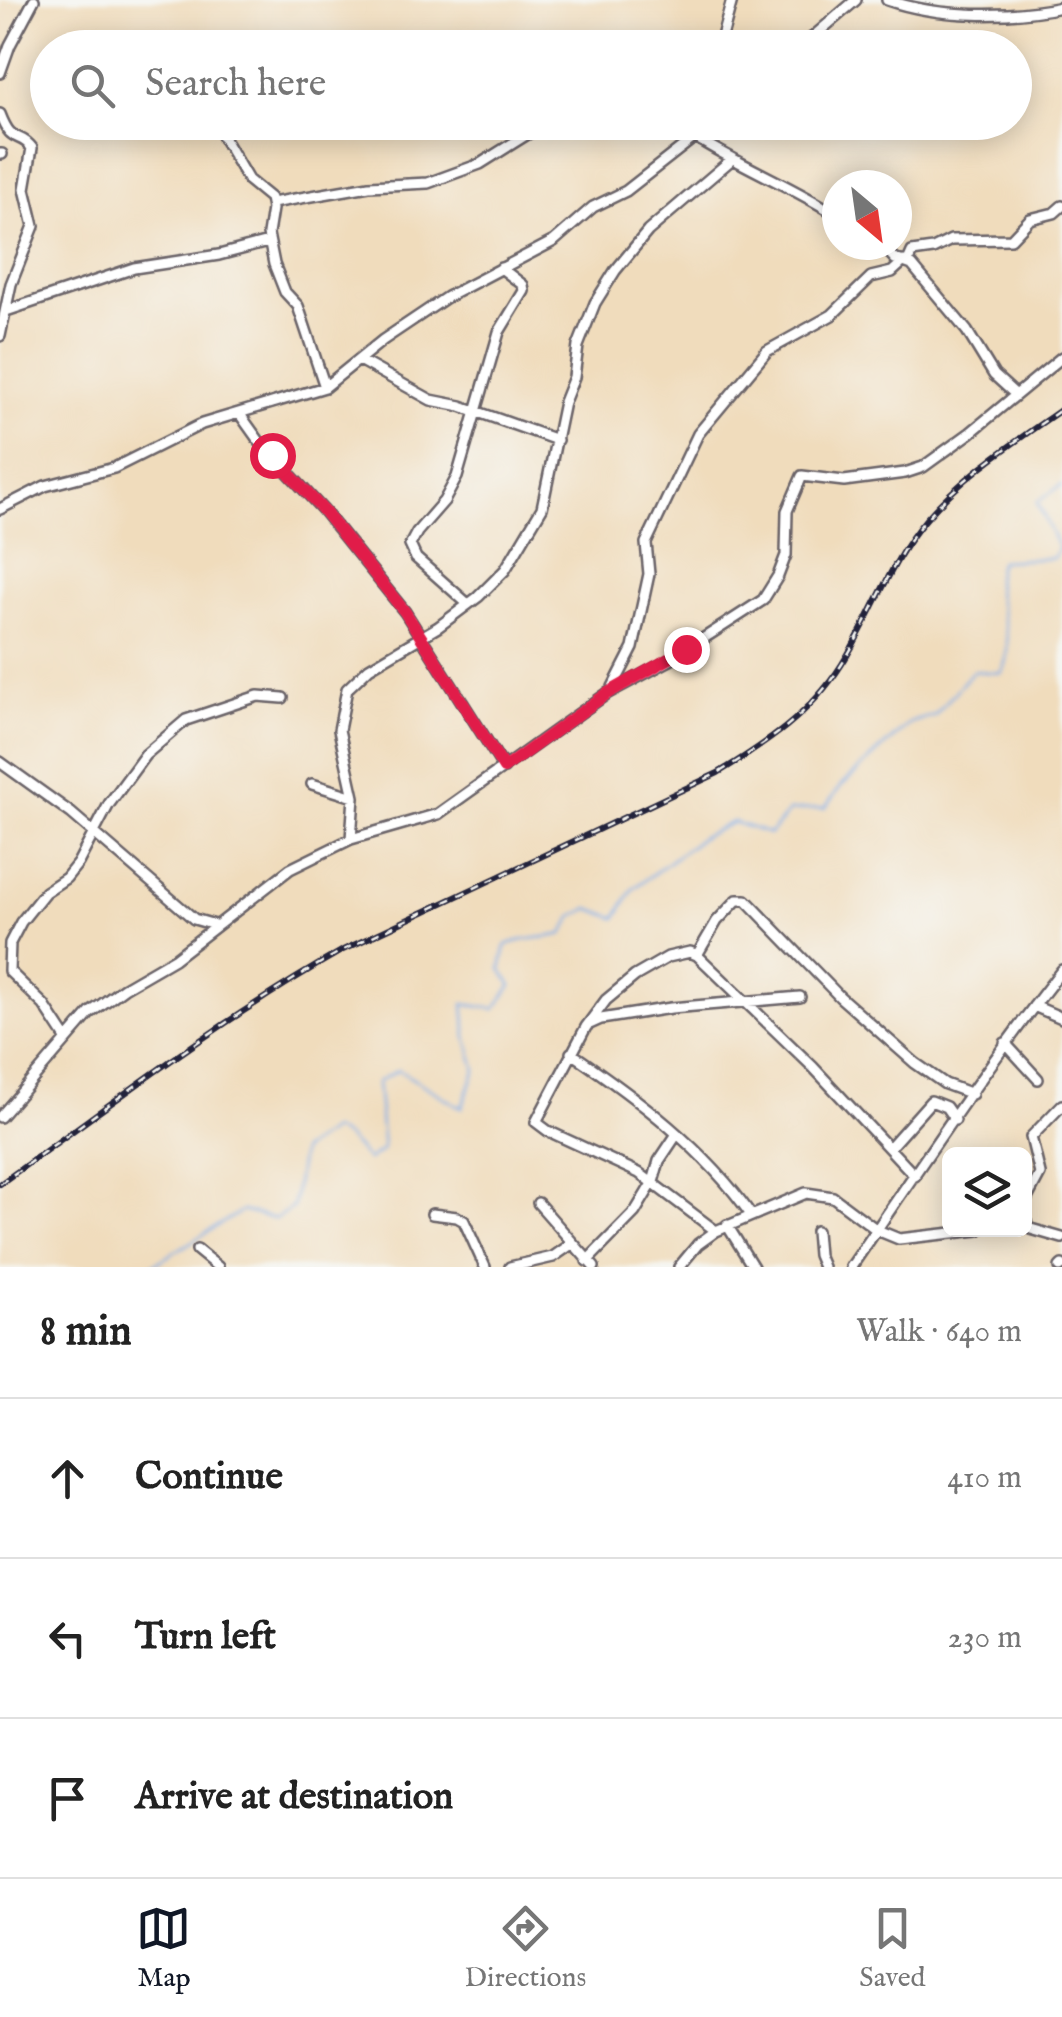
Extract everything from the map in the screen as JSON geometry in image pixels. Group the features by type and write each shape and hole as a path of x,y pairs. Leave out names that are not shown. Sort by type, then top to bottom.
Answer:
{"street":[{"path":"0,74 10,45 34,0"},
{"path":"724,30 732,0"},
{"path":"821,30 856,0"},
{"path":"887,0 954,12 1021,12 1062,7"},
{"path":"0,114 8,132 28,142 32,152 24,190 34,226 11,284 0,336"},
{"path":"225,140 248,180 266,193 272,203 268,242 283,288 300,312 325,387"},
{"path":"272,203 369,186 428,183 480,164 518,140"},
{"path":"2,507 45,486 114,468 189,430 325,387 447,296 554,241 689,140"},
{"path":"707,140 730,160 822,206"},
{"path":"351,840 354,798 339,730 348,688 369,668 468,604 505,570 538,515 564,402 574,377 580,338 605,286 648,232 730,160"},
{"path":"608,693 633,648 648,574 646,543 698,434 767,351 832,315 871,277 892,272 912,252 948,240 1012,239 1030,219 1054,213 1062,206"},
{"path":"6,311 134,268 219,256 268,242"},
{"path":"903,260 967,330 994,374 1015,394"},
{"path":"468,604 416,558 410,545 457,477 499,332 525,288 501,268"},
{"path":"0,1117 66,1037 102,1003 166,965 290,869 351,840 438,814 608,693 670,660 767,595 786,555 787,511 802,476 844,481 912,472 956,444 1062,357"},
{"path":"360,360 432,400 461,406 557,440"},
{"path":"239,413 258,441 323,510 405,612 504,768"},
{"path":"66,1037 44,1005 10,974 10,944 21,922 45,892 75,868 137,762 182,722 258,696 284,698"},
{"path":"0,762 39,788 194,918 215,925"},
{"path":"312,784 354,798"},
{"path":"697,955 717,920 737,900 746,900 840,997 907,1056 946,1084 972,1094"},
{"path":"192,944 194,918"},
{"path":"716,1231 652,1182 536,1122 571,1053 606,1000 644,970 677,954 697,955 813,1067 916,1176"},
{"path":"851,1267 955,1120 1004,1042 1062,970"},
{"path":"586,1027 601,1019 740,1000 800,997"},
{"path":"1034,1006 1062,1018"},
{"path":"1004,1042 1038,1079"},
{"path":"571,1053 677,1134 726,1182 751,1215"},
{"path":"890,1147 932,1101 946,1107 955,1120"},
{"path":"1032,1189 1040,1174 1031,1137 1056,1116 1062,1105"},
{"path":"538,1204 591,1264 629,1219 652,1182 658,1160 677,1134"},
{"path":"679,1267 698,1244 716,1231 800,1195 818,1193 838,1200 877,1230 903,1239 942,1234"},
{"path":"432,1214 464,1221 485,1267"},
{"path":"727,1225 753,1267"},
{"path":"1032,1229 1062,1238"},
{"path":"816,1231 823,1267"},
{"path":"510,1267 553,1256 573,1243"},
{"path":"197,1250 218,1267"}],"waterway":[{"path":"150,1267 242,1211 275,1219 293,1207 301,1151 332,1130 346,1137 368,1160 383,1149 377,1082 398,1070 462,1108 476,1069 467,1038 464,1004 495,1009 512,985 501,969 506,945 563,934 572,918 589,908 616,918 633,889 702,837 733,822 770,834 789,811 825,808 841,786 910,723 935,715 973,671 1001,673 1007,645 997,588 1000,561 1053,558 1059,549 1037,502 1062,485"}],"railway":[{"path":"0,1184 211,1033 343,950 718,773 771,739 830,682 902,553 926,519 973,474 1062,409"}],"route":[{"path":"272,455 323,510 405,612 504,768 608,693 686,649"}]}
